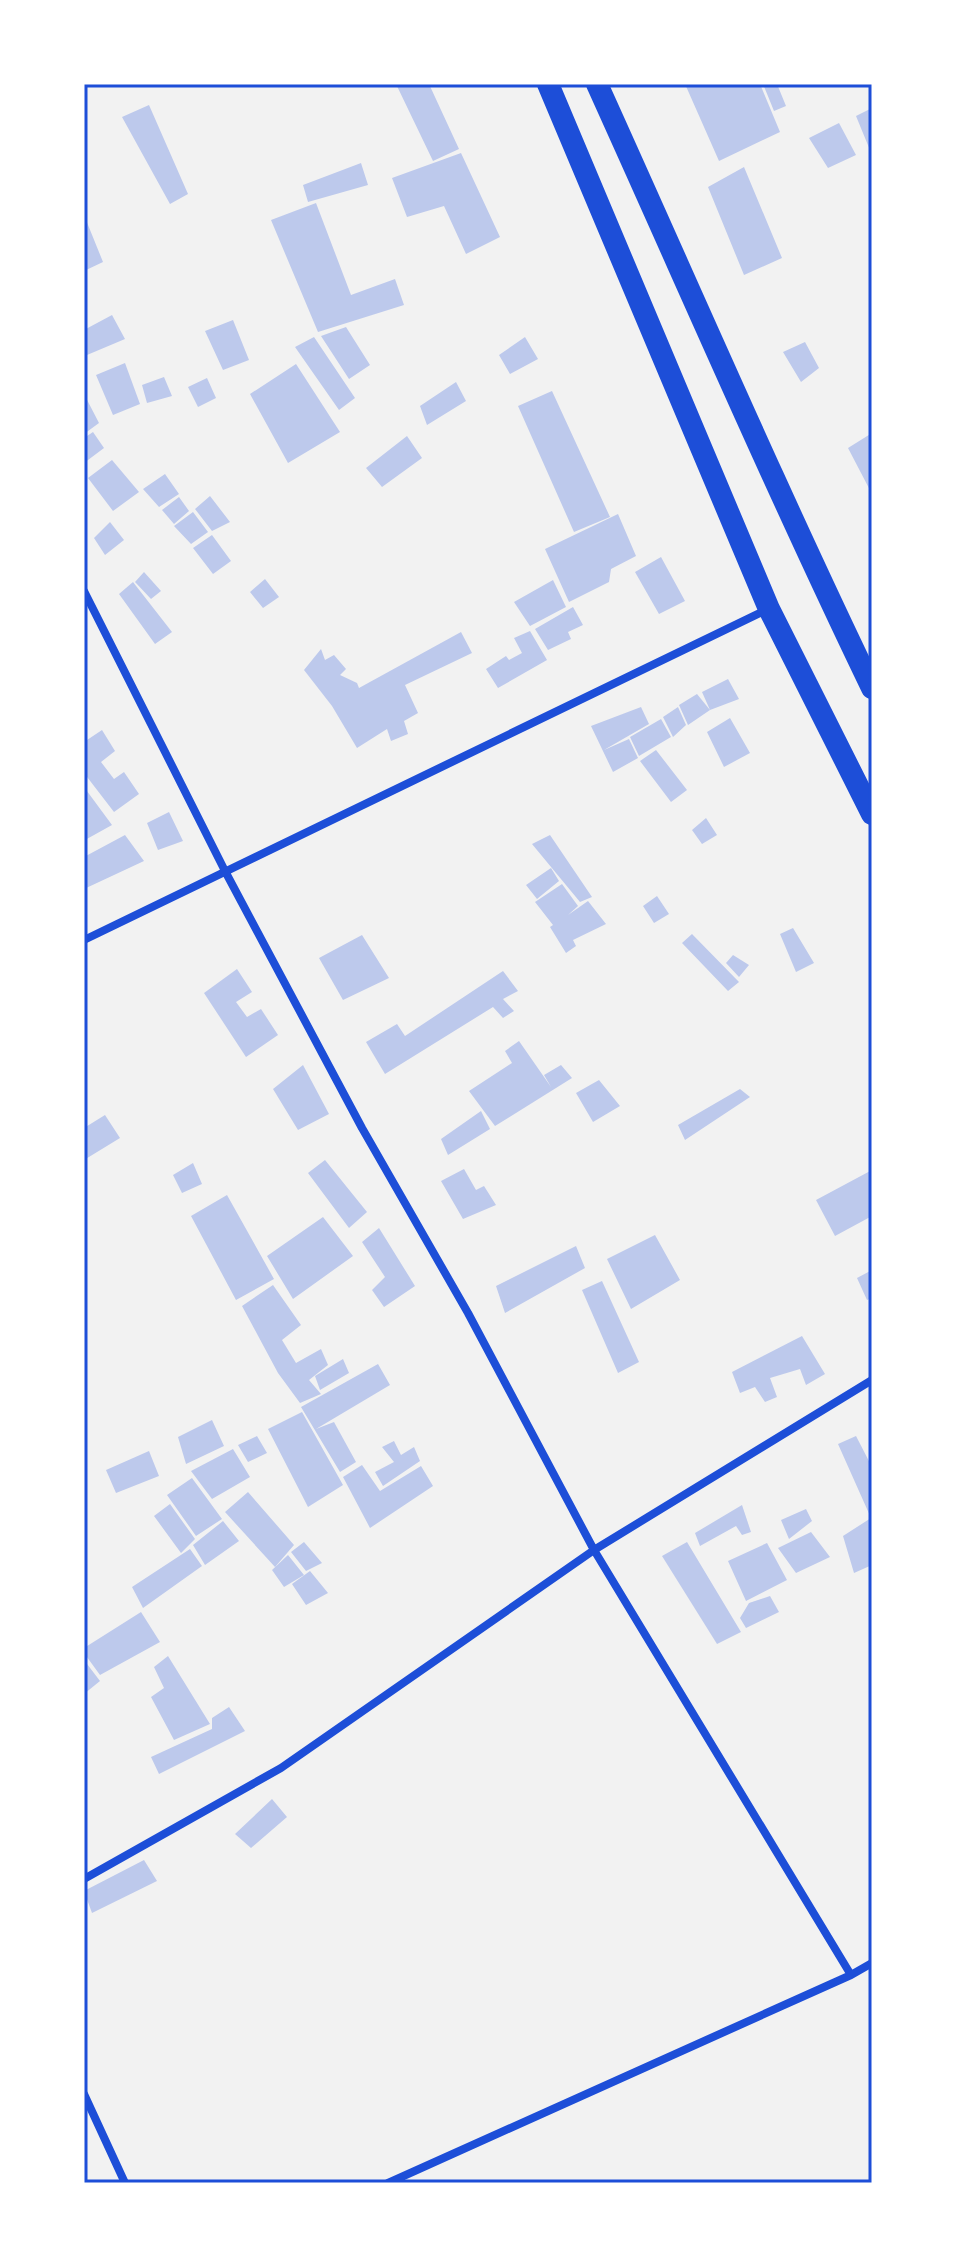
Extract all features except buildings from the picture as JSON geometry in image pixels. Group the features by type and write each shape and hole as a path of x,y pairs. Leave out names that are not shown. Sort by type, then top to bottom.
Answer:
{"highway":[{"path":"548,84 769,609 872,814"},
{"path":"597,84 793,524 872,688"}],"street":[{"path":"84,591 225,871 362,1128 468,1313 594,1550 851,1975"},
{"path":"84,940 769,609"},
{"path":"84,1879 281,1768 594,1550 872,1380"},
{"path":"388,2183 872,1963"},
{"path":"84,2094 125,2183"}]}
